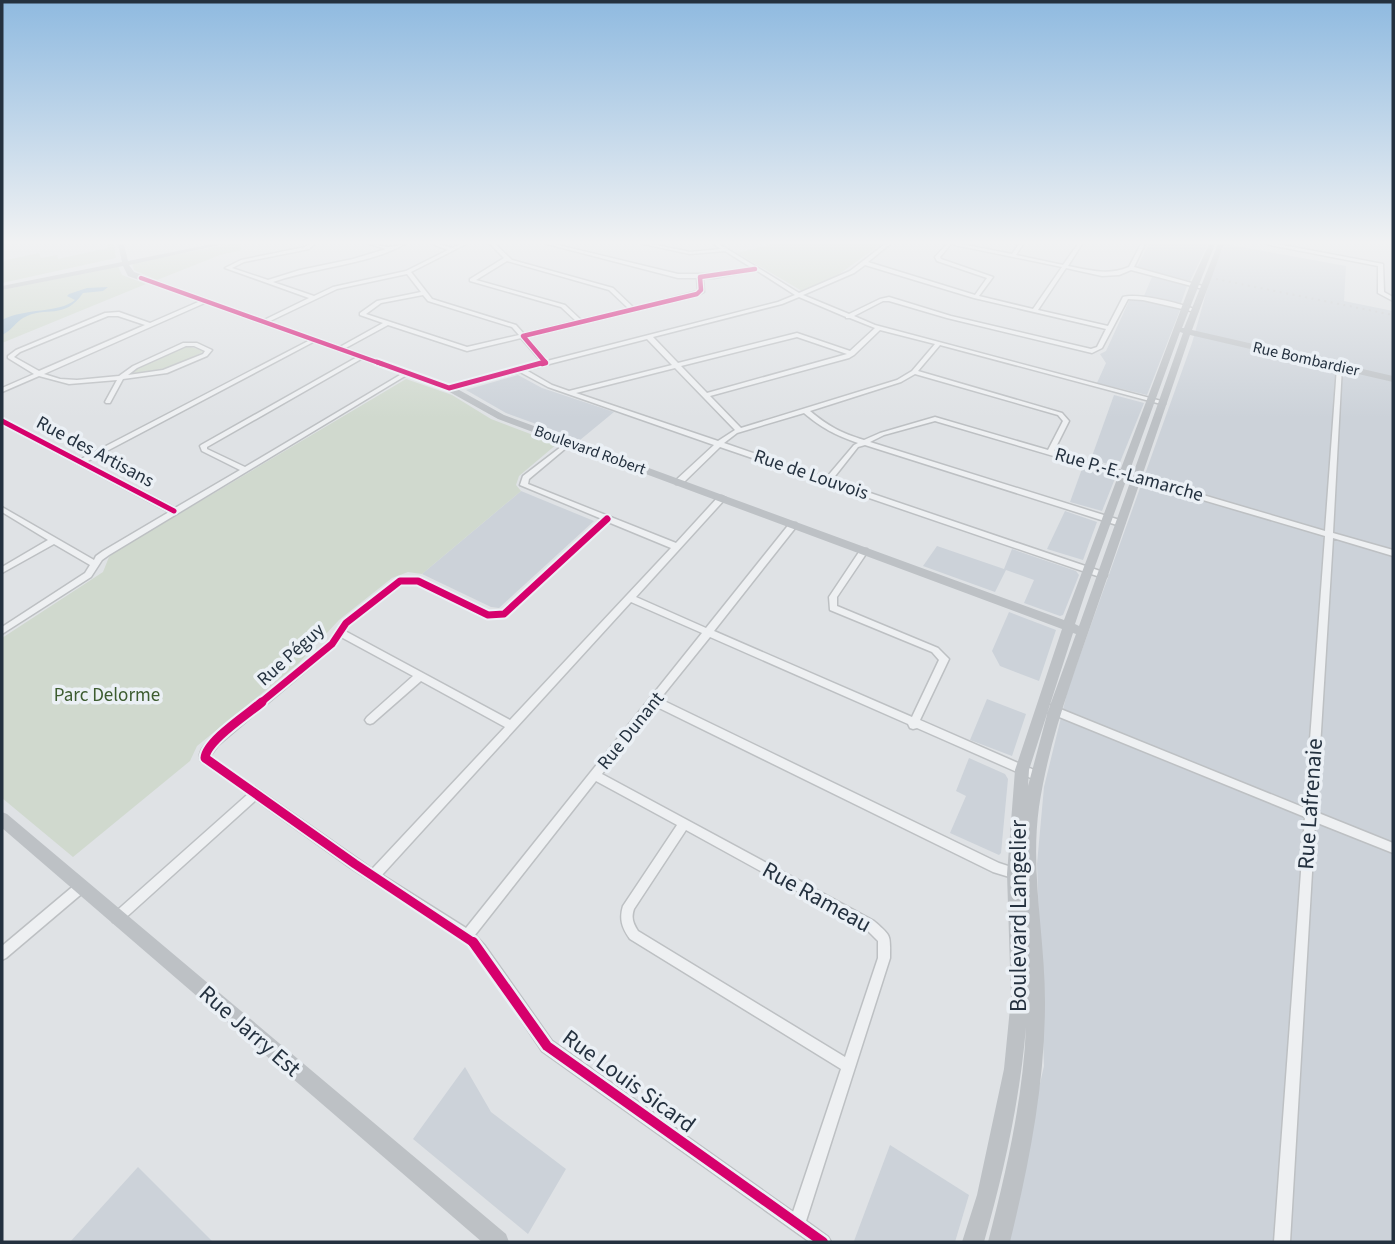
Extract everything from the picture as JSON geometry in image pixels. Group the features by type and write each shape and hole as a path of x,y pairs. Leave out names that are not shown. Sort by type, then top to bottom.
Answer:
{"main road":[{"name":"Boulevard Robert","path":"208,302 449,388 501,417 1083,632"},
{"name":"Boulevard Langelier","path":"1048,708 1083,632 1163,404 1179,356 1187,302"},
{"name":"Boulevard Langelier","path":"973,1242 987,1195 1013,1069 1020,998 1022,876 1030,822 1029,773 1079,594 1168,353 1198,302"},
{"name":"Rue Bombardier","path":"1182,330 1393,379"},
{"path":"1168,353 1179,356"},
{"path":"1115,498 1128,502"},
{"path":"1096,550 1110,554"},
{"path":"1079,594 1095,599"},
{"name":"Rue Jarry Est","path":"2,819 498,1242"},
{"name":"Boulevard Langelier","path":"999,1242 1013,1187 1032,1079 1036,1002 1022,876"}],"street":[{"path":"2,390 203,302"},
{"path":"264,322 306,302"},
{"path":"382,302 362,313 461,348 470,348 662,302"},
{"path":"434,302 514,327 546,363"},
{"path":"549,302 563,306 580,322"},
{"path":"625,302 632,309"},
{"path":"449,388 782,302"},
{"path":"815,302 879,328 937,345 1163,404"},
{"path":"848,317 878,302"},
{"path":"899,302 949,317 1092,351 1099,348 1123,302"},
{"path":"999,302 1109,328"},
{"path":"1035,310 1041,302"},
{"path":"1156,302 1195,309"},
{"path":"108,402 121,377 135,367 185,344 195,344 209,350 205,355 171,370 121,377 68,383 11,359 11,355 107,314 119,314 149,326"},
{"path":"340,349 387,323"},
{"path":"706,395 852,354 879,328"},
{"path":"569,392 797,335 852,354"},
{"path":"649,337 739,430"},
{"path":"81,462 314,340"},
{"path":"679,482 719,443 739,430 890,385 914,372 937,345"},
{"path":"245,469 204,450 203,446 361,357"},
{"name":"Rue Lafrenaie","path":"1282,1242 1340,367"},
{"name":"Rue de Louvois","path":"522,370 546,384 1103,575"},
{"path":"914,372 1060,414 1065,424 1050,452"},
{"path":"2,631 88,575 94,564 106,553 407,373"},
{"path":"806,410 832,431 1120,523"},
{"name":"Rue P.-E.-Lamarche","path":"865,442 932,419 1393,553"},
{"name":"Rue des Artisans","path":"2,422 174,511"},
{"path":"570,442 526,478 524,485 677,547"},
{"path":"828,480 856,446 865,442"},
{"path":"374,875 722,498"},
{"path":"2,509 94,564"},
{"name":"Rue Péguy","path":"205,753 214,742 332,644 346,623 400,581 418,581 488,615 496,616 511,610 607,519"},
{"name":"Rue Dunant","path":"467,936 793,525"},
{"path":"2,570 55,540"},
{"path":"864,551 833,597 834,608 935,650 944,659 914,724"},
{"path":"630,598 1029,773"},
{"path":"340,632 512,726"},
{"path":"370,720 420,676"},
{"path":"655,701 998,868 1022,876"},
{"path":"1048,708 1393,848"},
{"name":"Rue Louis Sicard","path":"205,753 208,763 467,936 481,950 547,1046 823,1242"},
{"name":"Rue Rameau","path":"595,775 870,925 884,938 884,958 797,1224"},
{"path":"117,918 254,795"},
{"path":"685,823 629,906 626,921 629,928 634,935 848,1066"},
{"path":"2,954 81,887"}],"shaded area":[{"path":"1129,302 1148,302 1180,310 1147,395 1097,383 1106,363 1100,354 1106,351"},
{"path":"1204,302 1349,302 1393,311 1393,1242 1004,1242 1044,1066 1037,864 1044,787 1068,689 1192,343"},
{"path":"518,375 542,388 614,412 580,440 506,413 466,390"},
{"path":"1114,395 1144,403 1118,467 1091,459"},
{"path":"1083,466 1116,476 1102,511 1070,502"},
{"path":"521,491 594,521 499,608 491,607 422,574"},
{"path":"1065,511 1097,522 1083,560 1047,549"},
{"path":"937,546 1004,569 1012,549 1076,571 1079,575 1063,615 1060,616 1024,603 1034,580 1006,570 995,592 923,566"},
{"path":"1009,612 1056,630 1039,681 1000,666 992,651"},
{"path":"987,699 1026,714 1012,756 970,740"},
{"path":"969,758 1005,774 1008,779 999,855 950,833 966,796 956,791"},
{"path":"465,1067 491,1112 566,1169 528,1234 413,1139"},
{"path":"890,1145 969,1195 955,1242 854,1241"},
{"path":"138,1167 213,1242 70,1242"}],"green space":[{"path":"2,302 102,302 2,343"},
{"path":"187,346 205,351 165,370 134,373 135,369"},
{"name":"Parc Delorme","path":"406,379 452,395 491,419 557,444 519,476 516,485 521,491 422,574 408,572 392,578 339,620 298,664 197,746 190,761 73,857 2,798 2,638 103,572 109,557 115,552"}],"water":[{"path":"76,302 62,310 31,314 2,335 2,320"}],"railway":[{"path":"1329,302 1393,315"}],"cycle path":[{"path":"208,302 449,388 546,363 523,336 664,302"},
{"path":"2,421 174,511"},
{"path":"607,519 504,614 488,615 418,581 400,581 346,623 332,644 214,742 205,753 205,758 355,864 467,936 481,950 547,1046 823,1242"}]}
